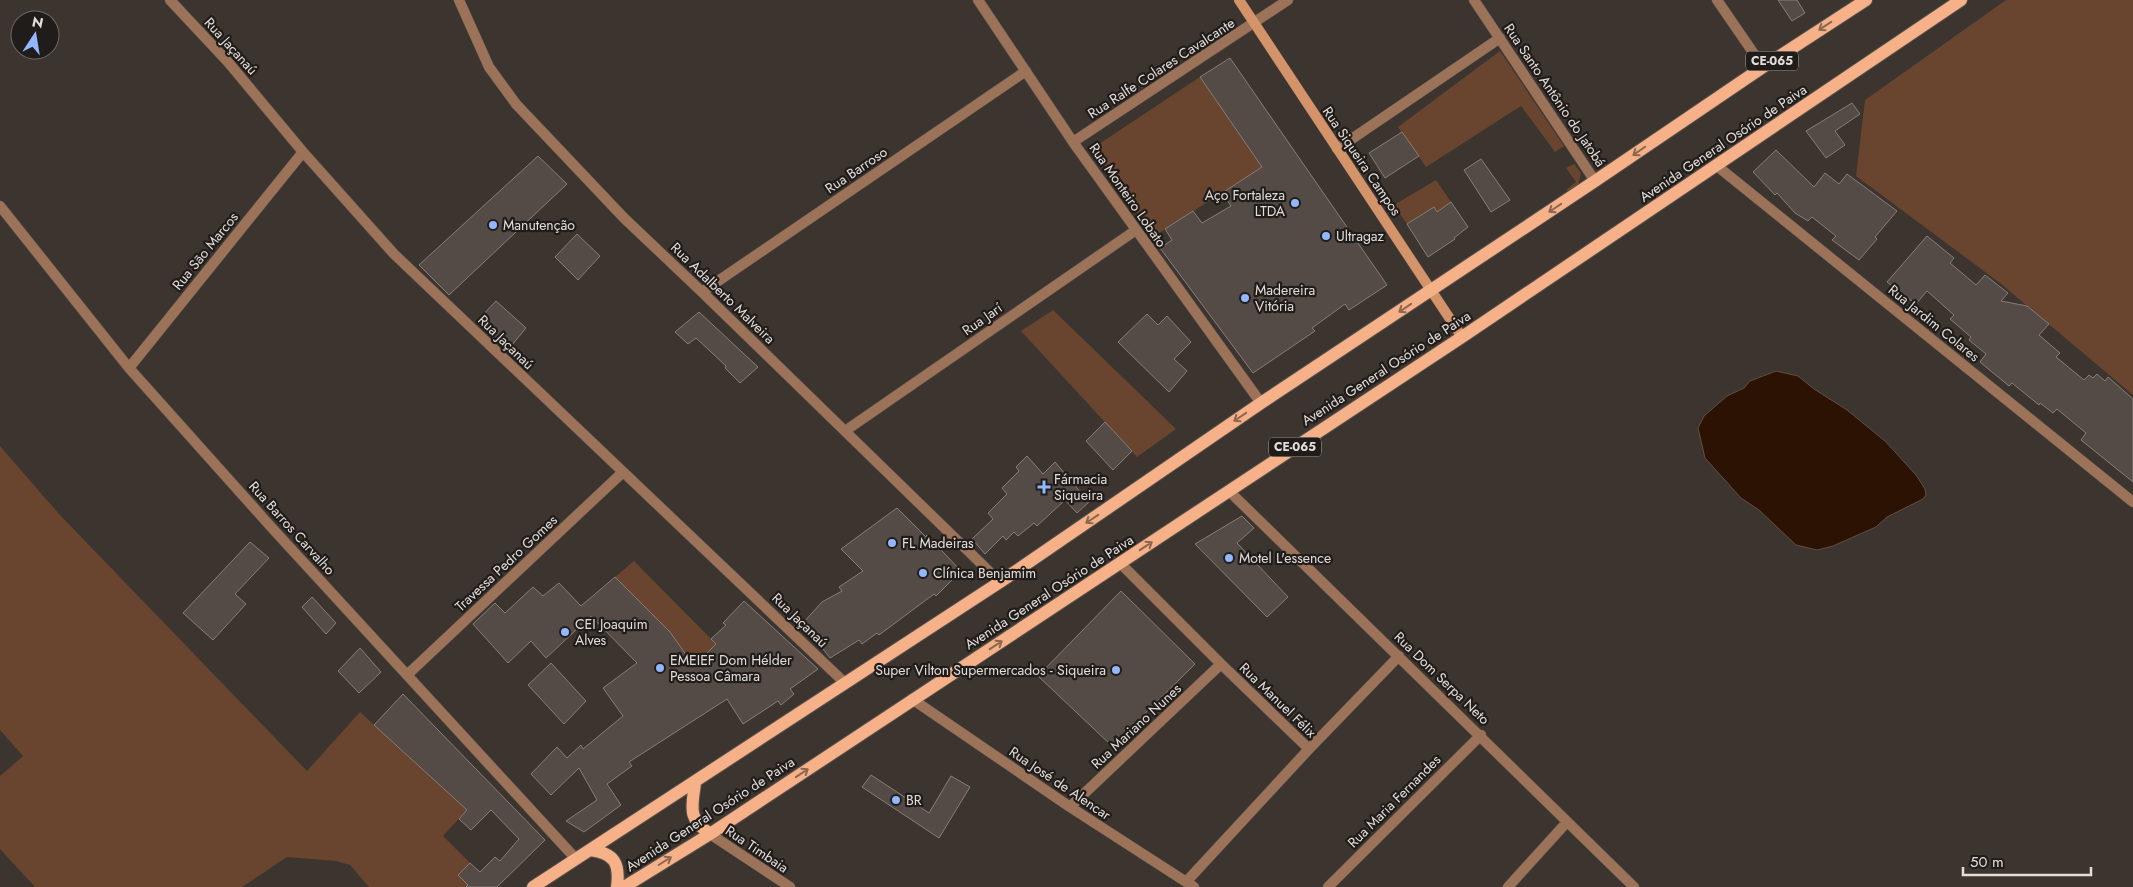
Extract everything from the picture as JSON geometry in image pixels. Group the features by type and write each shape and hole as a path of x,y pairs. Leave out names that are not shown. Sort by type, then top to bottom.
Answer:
{"main road":[{"name":"CE-065","path":"533,887 695,783 1000,582 1261,403 1866,0"},
{"name":"Avenida General Osório de Paiva","path":"624,887 710,834 1229,491 1357,404 1462,337 1961,0"},
{"path":"695,783 692,816 710,834"},
{"path":"590,850 601,851 616,864 618,869 617,887"}],"street":[{"name":"Rua Jaçanaú","path":"170,0 228,62 303,152 394,254 845,683"},
{"name":"Rua Adalberto Malveira","path":"458,0 489,67 516,104 624,218 1000,582"},
{"name":"Rua Monteiro Lobato","path":"978,0 1073,142 1261,403"},
{"name":"Rua Siqueira Campos","path":"1239,0 1462,337"},
{"name":"Rua Ralfe Colares Cavalcante","path":"1073,142 1288,0"},
{"name":"Rua Santo Antônio do Jatobá","path":"1474,0 1595,181"},
{"path":"1717,0 1763,67"},
{"path":"1337,149 1500,38"},
{"name":"Rua Barroso","path":"702,292 1026,70"},
{"name":"Rua São Marcos","path":"129,368 303,152"},
{"name":"Rua Jardim Colares","path":"1717,166 2133,502"},
{"name":"Rua Barros Carvalho","path":"0,206 129,368 576,858"},
{"name":"Rua Jarí","path":"844,431 1136,230"},
{"name":"Travessa Pedro Gomes","path":"407,674 623,472"},
{"name":"Rua Dom Serpa Neto","path":"1229,491 1481,735 1634,887"},
{"name":"Rua Manuel Félix","path":"1120,563 1221,664 1310,749 1190,884"},
{"path":"1310,749 1400,656"},
{"name":"Rua Mariano Nunes","path":"1070,807 1221,664"},
{"name":"Rua José de Alencar","path":"912,699 1070,807 1190,884"},
{"name":"Rua Maria Fernandes","path":"1328,887 1481,735"},
{"path":"1508,887 1567,822"},
{"name":"Rua Timbaia","path":"710,834 790,887"}],"shaded area":[{"path":"2006,0 2133,0 2133,395 2000,283 1856,176 1865,100"},
{"path":"1500,51 1564,146 1555,152 1521,106 1426,167 1398,127"},
{"path":"1200,77 1262,167 1153,237 1093,148"},
{"path":"1574,164 1581,173 1578,186 1567,192 1567,189 1576,182 1566,168"},
{"path":"1436,180 1451,202 1437,212 1434,207 1407,224 1394,205"},
{"path":"1053,310 1176,429 1137,457 1021,331"},
{"path":"1776,371 1798,376 1814,389 1847,410 1885,441 1916,475 1925,489 1926,495 1923,499 1887,517 1876,527 1833,546 1817,550 1796,545 1759,510 1741,498 1705,458 1698,428 1704,416 1727,396 1744,388 1750,381"},
{"path":"0,446 59,514 307,771 360,712 467,810 443,836 470,863 458,875 470,887 369,887 350,865 336,861 287,857 242,887 35,887 0,849 0,776 23,756 0,730"},
{"path":"634,561 716,644 693,665 670,632 615,577"}],"building":[{"path":"1778,0 1797,0 1805,13 1792,21"},
{"path":"1230,58 1387,285 1349,310 1345,304 1312,328 1315,331 1253,373 1160,248 1172,240 1165,229 1193,211 1202,223 1231,206 1222,193 1262,167 1200,77"},
{"path":"1852,103 1860,114 1835,131 1845,145 1826,158 1806,131"},
{"path":"1402,132 1419,156 1385,178 1369,153"},
{"path":"1776,150 1814,187 1825,173 1839,184 1847,174 1897,211 1859,260 1832,240 1836,236 1812,217 1808,221 1795,213 1777,193 1775,195 1753,172"},
{"name":"Manutenção","path":"538,156 567,184 449,295 419,265"},
{"path":"1481,159 1510,200 1491,212 1464,170"},
{"path":"1451,202 1468,227 1455,239 1428,257 1407,224 1434,207 1437,212"},
{"path":"577,234 600,256 578,280 555,257"},
{"path":"1927,236 1954,258 1950,263 1976,285 1985,275 2008,293 2001,301 2027,306 2049,324 2039,335 2060,353 2056,357 2084,380 2089,375 2093,378 2097,374 2105,381 2108,377 2133,399 2133,482 2081,440 2086,433 2057,409 2053,413 2040,403 2039,405 2012,383 2009,386 1980,362 1986,354 1969,340 1971,337 1950,319 1954,315 1927,291 1916,304 1887,282"},
{"path":"496,301 526,328 507,351 492,336 495,333 479,319"},
{"path":"699,312 758,367 740,383 725,368 726,366 696,338 688,344 675,332"},
{"path":"1147,314 1158,325 1167,316 1191,342 1174,359 1187,371 1169,392 1118,342"},
{"path":"1105,422 1132,451 1113,470 1086,441"},
{"path":"1027,456 1043,474 1055,462 1089,502 1077,513 1065,500 1037,526 1034,523 1018,536 1014,532 1006,540 1003,536 985,554 972,539 993,519 988,513 1007,494 1002,488 1019,471 1016,467"},
{"path":"897,508 926,537 927,535 961,571 936,596 934,594 879,635 877,633 862,644 859,640 830,658 803,623 822,602 842,591 839,587 863,571 841,549"},
{"name":"Motel L'essence","path":"1242,516 1254,528 1237,543 1288,597 1267,617 1195,544"},
{"path":"250,542 269,558 235,594 246,604 213,640 183,613"},
{"path":"615,577 670,632 694,666 716,644 711,639 726,625 723,623 744,601 818,669 790,689 794,694 781,705 778,701 743,724 727,699 629,762 632,766 607,784 621,805 584,832 566,821 597,800 579,768 551,795 531,774 557,747 567,758 581,745 583,749 623,716 603,688 637,663 591,616 546,658 531,641 508,663 473,624 495,603 505,613 533,587 543,596 559,583 581,606"},
{"name":"Super Vilton Supermercados - Siqueira","path":"1121,591 1195,664 1112,746 1038,676"},
{"path":"312,597 336,623 326,634 302,607"},
{"path":"360,648 381,672 359,693 338,671"},
{"path":"551,663 586,701 564,724 528,685"},
{"path":"403,694 545,840 497,887 466,887 468,885 458,875 470,863 480,872 495,857 500,861 519,839 491,810 471,830 459,819 467,810 374,725"},
{"name":"BR","path":"871,775 929,813 951,776 970,787 939,838 862,787"}],"place":[{"name":"Aço Fortaleza LTDA","path":"1295,203"},
{"name":"Manutenção","path":"493,225"},
{"name":"Ultragaz","path":"1326,236"},
{"name":"Madereira Vitória","path":"1245,298"},
{"name":"Fármacia Siqueira","path":"1044,487"},
{"name":"FL Madeiras","path":"892,543"},
{"name":"Motel L'essence","path":"1229,558"},
{"name":"Clínica Benjamim","path":"923,573"},
{"name":"CEI Joaquim Alves","path":"565,632"},
{"name":"EMEIEF Dom Hélder Pessoa Câmara","path":"660,668"},
{"name":"Super Vilton Supermercados - Siqueira","path":"1116,670"},
{"name":"BR","path":"896,800"}]}
